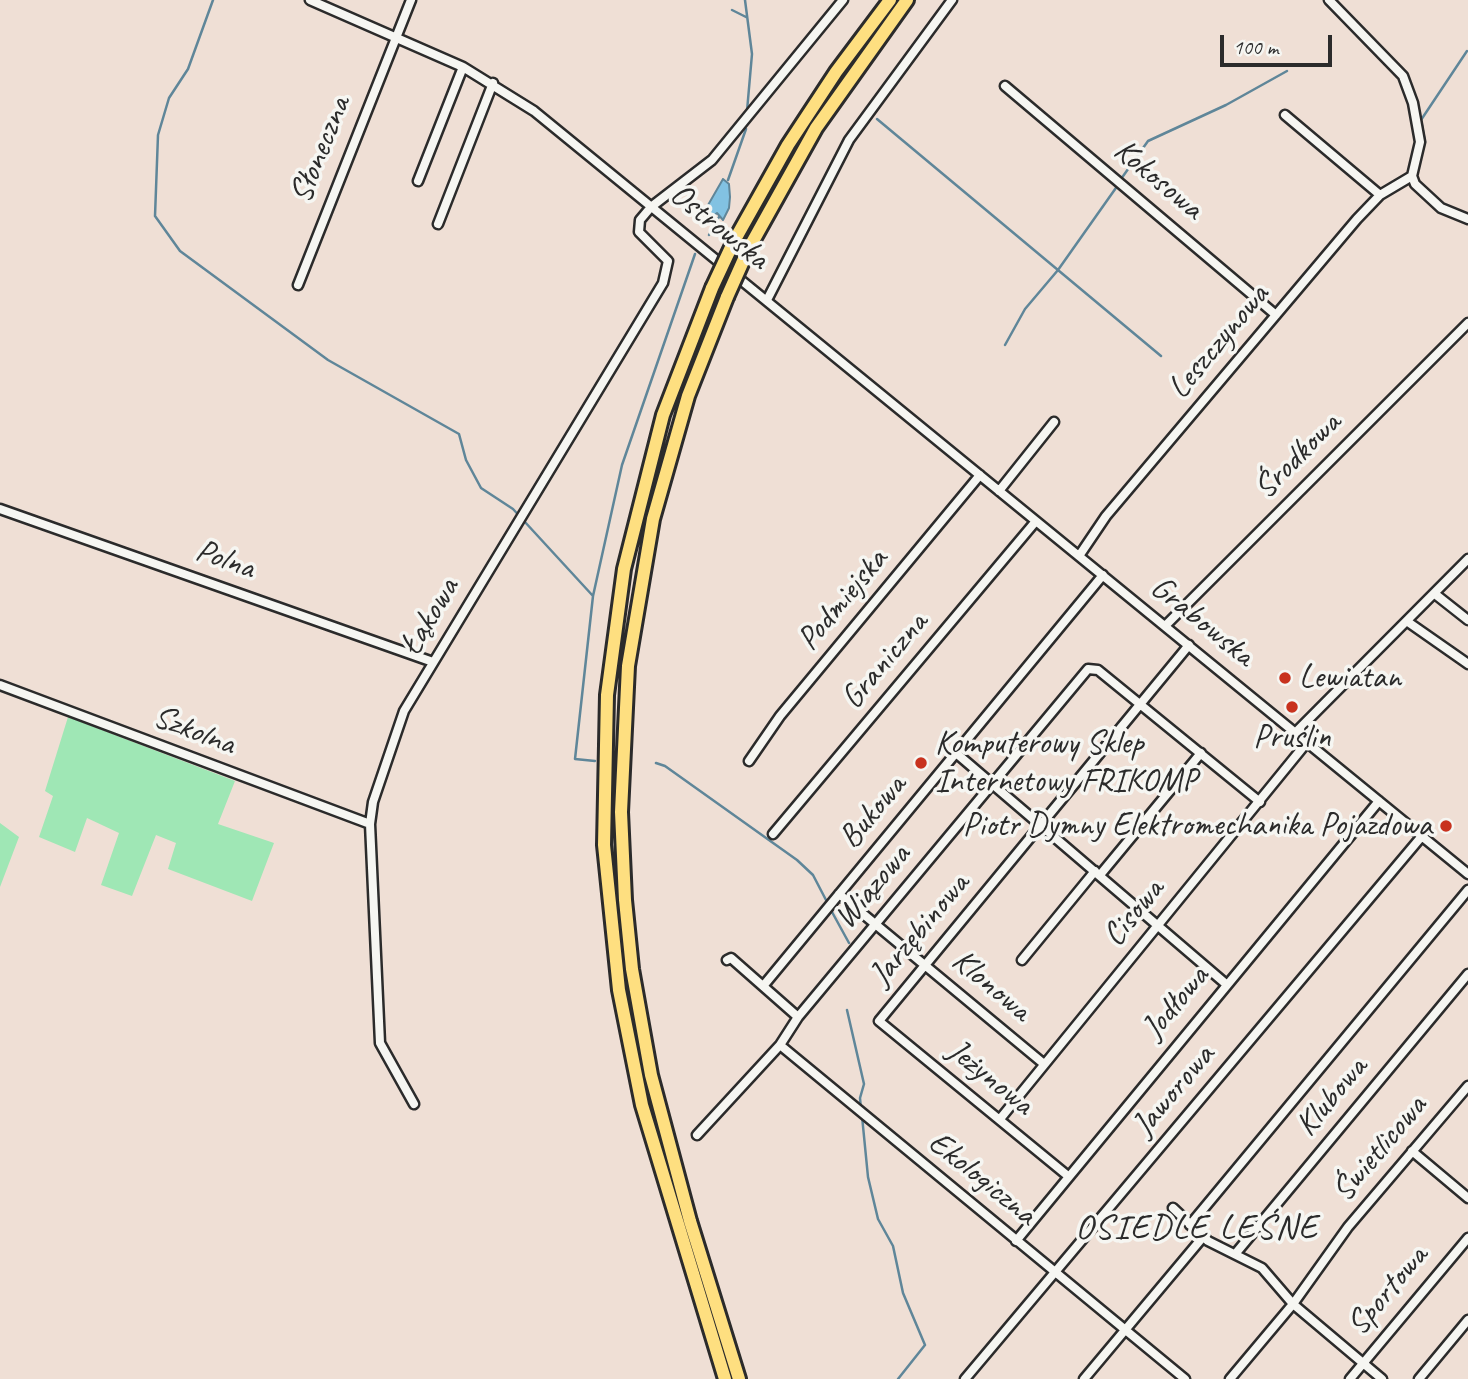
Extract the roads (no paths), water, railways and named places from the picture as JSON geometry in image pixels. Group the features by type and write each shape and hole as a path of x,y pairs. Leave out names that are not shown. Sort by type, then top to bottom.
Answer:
{"highway":[{"path":"725,1379 642,1105 615,962 604,832 607,695 624,569 663,415 712,288 733,243 788,145 836,72 890,0"},
{"path":"739,1379 690,1221 649,1063 629,941 621,812 628,666 650,531 688,396 727,297 748,250 816,128 908,0"}],"street":[{"name":"Ostrowska","path":"310,0 463,67 534,111 1065,544"},
{"name":"Słoneczna","path":"298,285 411,0"},
{"path":"652,207 712,160 842,0"},
{"path":"767,300 849,140 952,0"},
{"path":"1329,0 1403,76 1413,103 1420,142 1412,176 1423,195 1441,208 1468,219"},
{"path":"418,181 463,67"},
{"path":"438,224 492,83"},
{"name":"Kokosowa","path":"1005,86 1276,315"},
{"path":"1285,115 1380,195"},
{"name":"Leszczynowa","path":"1079,556 1106,516 1380,195 1412,176"},
{"name":"Łąkowa","path":"414,1104 380,1043 370,824 373,802 404,711 663,283 668,271 665,256 638,229 640,220 652,207"},
{"name":"Środkowa","path":"1165,626 1468,323"},
{"path":"999,491 1054,422"},
{"name":"Podmiejska","path":"749,761 780,716 980,475"},
{"name":"Polna","path":"0,509 433,662"},
{"name":"Graniczna","path":"773,834 1036,521"},
{"name":"Grabowska","path":"1065,544 1468,874"},
{"path":"1296,732 1468,559"},
{"name":"Bukowa","path":"764,985 1103,575"},
{"path":"1435,594 1468,620"},
{"path":"1408,622 1468,664"},
{"name":"Jarzębinowa","path":"879,1021 1189,645"},
{"name":"Wiązowa","path":"697,1135 780,1045 798,1017 1087,669 1098,670 1141,705"},
{"name":"Szkolna","path":"0,685 370,824"},
{"path":"1141,705 1259,802"},
{"name":"Cisowa","path":"1000,1119 1308,741"},
{"path":"956,753 1226,984"},
{"path":"1022,960 1201,753"},
{"name":"Jodłowa","path":"1016,1241 1379,801"},
{"name":"Jaworowa","path":"965,1379 1422,836"},
{"path":"1190,1225 1468,890"},
{"name":"Klonowa","path":"839,894 1044,1064"},
{"path":"727,960 731,958 798,1017"},
{"name":"Klubowa","path":"1236,1253 1468,974"},
{"name":"Jeżynowa","path":"879,1021 1068,1175"},
{"name":"Ekologiczna","path":"780,1045 1185,1379"},
{"name":"Świetlicowa","path":"1230,1379 1293,1304 1348,1227 1468,1086"},
{"path":"1412,1152 1468,1198"},
{"path":"1173,1208 1203,1237 1262,1268 1293,1304 1382,1379"},
{"path":"1084,1379 1203,1237"},
{"name":"Sportowa","path":"1350,1379 1468,1238"},
{"path":"1419,1379 1468,1320"}],"water":[{"path":"723,179 729,184 730,197 729,208 723,220 717,213 712,217 704,212"}],"waterway":[{"path":"213,0 188,69 169,98 158,135 155,216 180,251 328,360 459,434 466,460 481,488 513,509 593,596"},
{"path":"745,0 752,54 747,111"},
{"path":"732,10 746,17"},
{"path":"1425,142 1421,120 1467,51"},
{"path":"1121,179 1148,141 1226,105 1287,71"},
{"path":"877,119 1161,356"},
{"path":"728,180 746,129"},
{"path":"1005,345 1025,309 1058,270 1118,185"},
{"path":"709,235 719,217"},
{"path":"595,761 575,759 593,596 622,465 695,254"},
{"path":"656,763 665,766 797,860 813,875 826,900"},
{"path":"832,912 849,943"},
{"path":"847,1010 864,1084 860,1098 861,1109"},
{"path":"862,1116 868,1177 878,1219 893,1246 903,1293 925,1345 898,1379"}],"place":[{"name":"Lewiatan","path":"1285,678"},
{"name":"Pruślin","path":"1292,707"},
{"name":"Komputerowy Sklep Internetowy FRIKOMP","path":"921,763"},
{"name":"Piotr Dymny Elektromechanika Pojazdowa","path":"1446,826"}],"district":[{"name":"OSIEDLE LEŚNE","path":"1197,1229"}]}
